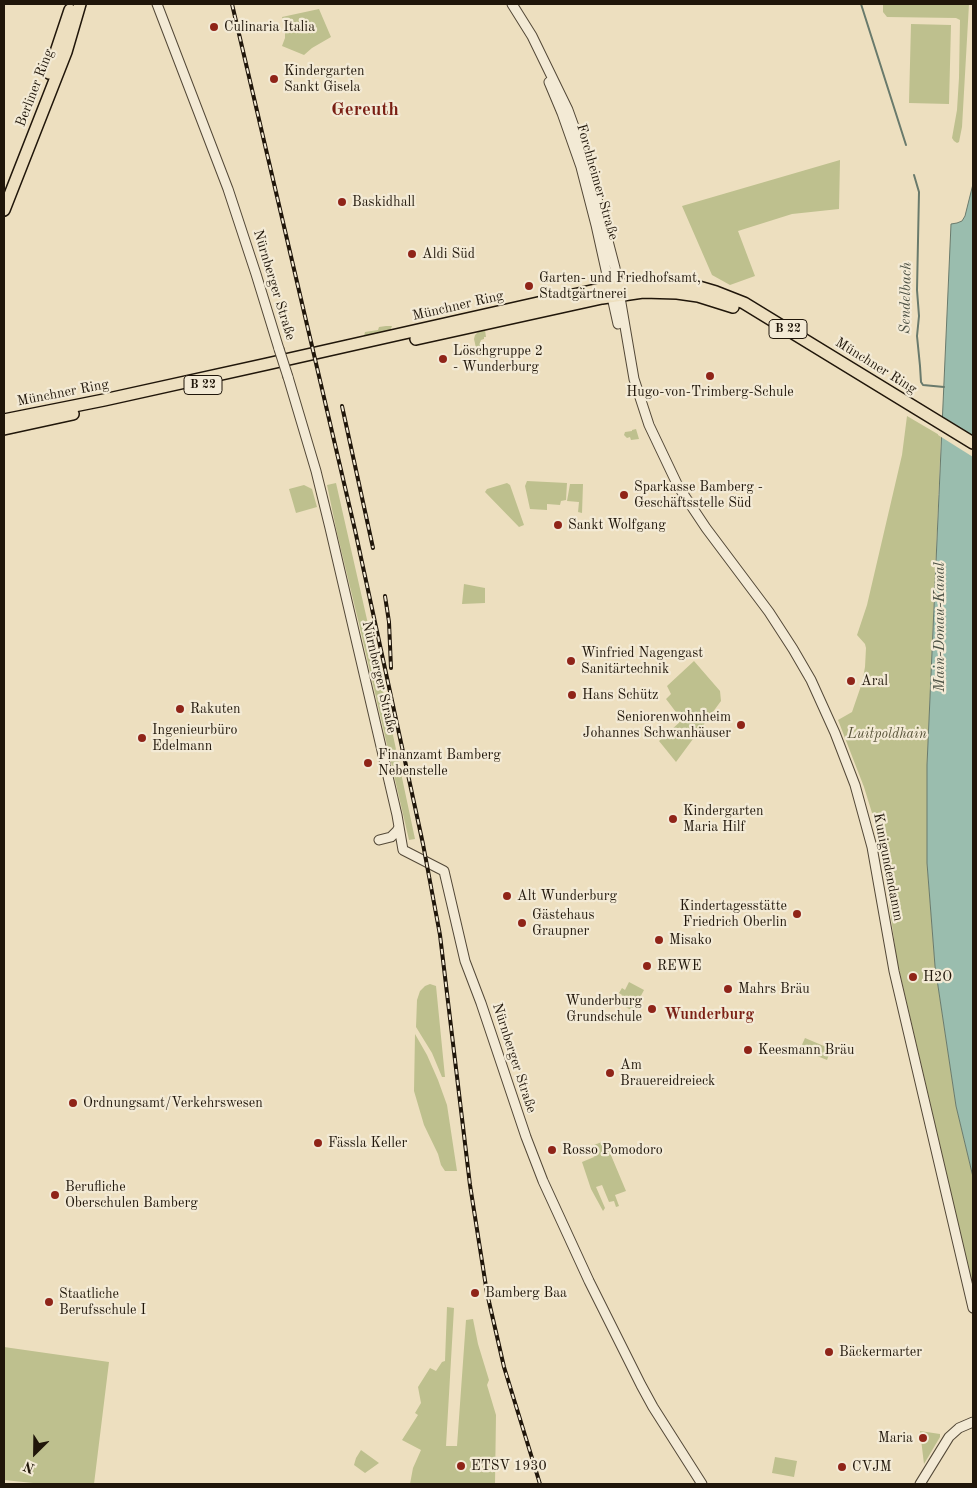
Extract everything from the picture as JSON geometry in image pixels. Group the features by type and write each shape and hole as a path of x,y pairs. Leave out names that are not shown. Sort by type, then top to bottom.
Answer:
{"main road":[{"name":"Berliner Ring","path":"4,194 58,49 72,4"},
{"name":"Berliner Ring","path":"4,210 66,52 80,4"},
{"name":"Münchner Ring","path":"4,429 354,352 615,291"},
{"name":"Münchner Ring","path":"4,420 615,291 677,293 698,296 729,305 777,329 973,443"},
{"name":"Münchner Ring","path":"878,388 973,449"}],"street":[{"name":"Nürnberger Straße","path":"157,4 228,189 249,251 316,471 403,850 444,871 465,961 482,1003 526,1137 543,1181 645,1393 702,1484"},
{"name":"Forchheimer Straße","path":"506,4 537,57 562,113 581,167 615,291"},
{"name":"Forchheimer Straße","path":"512,4 532,36 568,110 595,188 612,254 615,291 627,362 649,426 671,474"},
{"name":"Kunigundendamm","path":"671,474 706,528 769,612 793,649 831,724 855,785 872,847 894,971 973,1308"},
{"path":"379,840 391,836 397,831 399,826"},
{"path":"920,1484 949,1437 959,1428 973,1422"}],"green space":[{"path":"883,4 969,4 962,127 959,142 957,143 952,138 957,110 960,20 956,18 887,17 883,12"},
{"path":"319,9 331,37 304,55 282,46 285,38 285,27 282,17"},
{"path":"911,24 951,25 949,104 909,103"},
{"path":"840,160 839,209 792,214 738,231 755,276 730,285 712,275 682,206"},
{"path":"392,326 390,331 364,336 365,332 378,330 379,327"},
{"path":"485,330 486,337 480,343 482,347 476,348 475,335"},
{"name":"Luitpoldhain","path":"907,416 941,436 927,765 927,863 935,966 956,1106 973,1177 973,1287 897,961 880,839 864,787 838,720 852,712 862,683 866,648 857,635 867,605 902,455"},
{"path":"636,429 639,439 631,440 630,437 627,438 624,435 625,432"},
{"path":"527,481 567,483 566,500 561,501 560,505 547,504 547,510 530,509 525,486"},
{"path":"336,483 415,839 409,840 337,533 327,485"},
{"path":"507,483 510,485 524,525 519,527 485,492 487,489"},
{"path":"570,484 583,484 582,513 578,512 579,502 567,501"},
{"path":"304,485 312,489 317,507 296,513 289,489"},
{"path":"464,584 485,588 485,603 462,604"},
{"path":"694,661 720,691 721,701 676,762 659,741 682,720 666,699 671,694 667,686"},
{"path":"629,982 644,990 633,1011 618,1003 622,995 619,993 622,988 625,990"},
{"path":"430,984 436,986 445,1077 442,1077 432,1053 416,1027 417,1000 420,991"},
{"path":"415,1034 427,1055 447,1105 457,1171 445,1171 424,1125 414,1091"},
{"path":"805,1038 831,1049 827,1060 800,1049"},
{"path":"605,1141 626,1191 615,1195 619,1206 616,1207 614,1201 609,1202 602,1185 596,1187 605,1208 603,1211 591,1189 582,1162 594,1157 593,1153 589,1154 585,1148"},
{"path":"447,1307 454,1308 446,1446 457,1446 466,1320 473,1319 478,1344 489,1380 487,1385 496,1415 495,1484 410,1484 413,1468 421,1450 402,1440 418,1415 415,1413 421,1403 418,1387 430,1368 436,1371 442,1362 445,1361"},
{"path":"4,1347 109,1362 94,1484 43,1484 4,1480"},
{"path":"920,1431 940,1434 924,1464"},
{"path":"361,1450 379,1463 365,1473 354,1465"},
{"path":"775,1457 797,1461 794,1477 772,1473"}],"water":[{"name":"Main-Donau-Kanal","path":"973,184 973,1177 956,1106 935,966 927,863 927,765 951,224 962,221 965,216"}],"pier":[{"path":"939,415 973,436 973,457 938,435"}],"waterway":[{"name":"Sendelbach","path":"861,4 906,145"},
{"name":"Sendelbach","path":"914,175 919,192 917,290 919,316 917,336 921,382 923,385 944,387"}],"railway":[{"path":"232,4 355,530 423,844 440,935 470,1185 487,1293 504,1367 540,1484"},
{"path":"342,406 373,548"},
{"path":"385,596 389,622 391,668"}],"place":[{"name":"Culinaria Italia","path":"214,27"},
{"name":"Kindergarten Sankt Gisela","path":"274,79"},
{"name":"Baskidhall","path":"342,202"},
{"name":"Aldi Süd","path":"412,254"},
{"name":"Garten- und Friedhofsamt, Stadtgärtnerei","path":"529,286"},
{"name":"Löschgruppe 2 - Wunderburg","path":"443,359"},
{"name":"Hugo-von-Trimberg-Schule","path":"710,376"},
{"name":"Sparkasse Bamberg - Geschäftsstelle Süd","path":"624,495"},
{"name":"Sankt Wolfgang","path":"558,525"},
{"name":"Winfried Nagengast Sanitärtechnik","path":"571,661"},
{"name":"Aral","path":"851,681"},
{"name":"Hans Schütz","path":"572,695"},
{"name":"Rakuten","path":"180,709"},
{"name":"Seniorenwohnheim Johannes Schwanhäuser","path":"741,725"},
{"name":"Ingenieurbüro Edelmann","path":"142,738"},
{"name":"Finanzamt Bamberg Nebenstelle","path":"368,763"},
{"name":"Kindergarten Maria Hilf","path":"673,819"},
{"name":"Alt Wunderburg","path":"507,896"},
{"name":"Kindertagesstätte Friedrich Oberlin","path":"797,914"},
{"name":"Gästehaus Graupner","path":"522,923"},
{"name":"Misako","path":"659,940"},
{"name":"REWE","path":"647,966"},
{"name":"H2O","path":"913,977"},
{"name":"Mahrs Bräu","path":"728,989"},
{"name":"Wunderburg Grundschule","path":"652,1009"},
{"name":"Keesmann Bräu","path":"748,1050"},
{"name":"Am Brauereidreieck","path":"610,1073"},
{"name":"Ordnungsamt/Verkehrswesen","path":"73,1103"},
{"name":"Fässla Keller","path":"318,1143"},
{"name":"Rosso Pomodoro","path":"552,1150"},
{"name":"Berufliche Oberschulen Bamberg","path":"55,1195"},
{"name":"Bamberg Baa","path":"475,1293"},
{"name":"Staatliche Berufsschule I","path":"49,1302"},
{"name":"Bäckermarter","path":"829,1352"},
{"name":"Maria","path":"923,1438"},
{"name":"ETSV 1930","path":"461,1466"},
{"name":"CVJM","path":"842,1467"}],"district":[{"name":"Gereuth","path":"365,110"},
{"name":"Wunderburg","path":"709,1015"}]}
